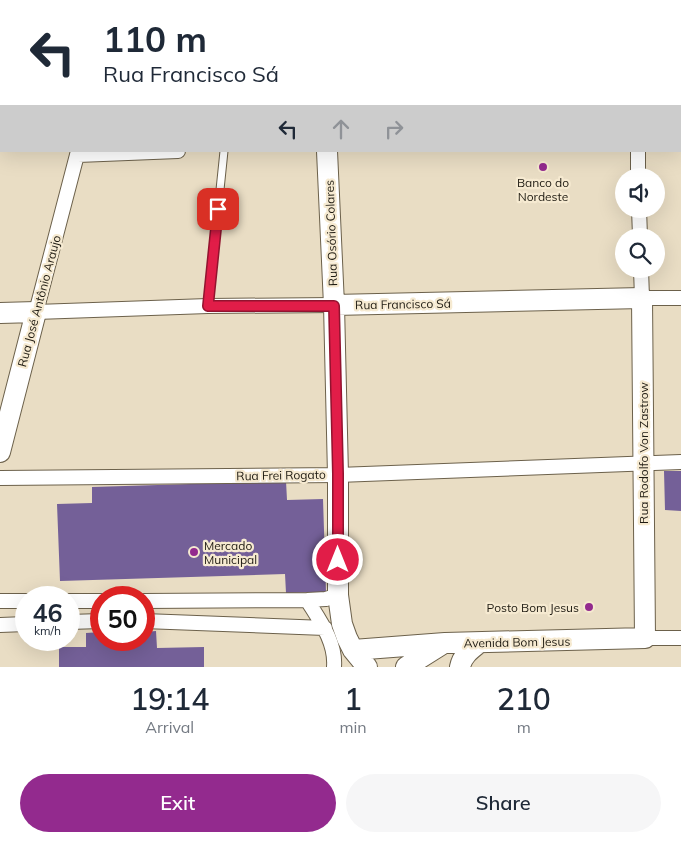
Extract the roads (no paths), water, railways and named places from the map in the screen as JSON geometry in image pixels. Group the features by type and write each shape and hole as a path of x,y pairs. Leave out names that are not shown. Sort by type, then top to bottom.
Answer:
{"main road":[{"name":"Rua Osório Colares","path":"327,152 334,306 338,474 338,595 346,638 367,667"},
{"name":"Rua Francisco Sá","path":"334,306 642,298"},
{"name":"Rua Rodolfo Von Zastrow","path":"642,298 645,638"},
{"path":"0,312 36,312"},
{"name":"Rua José Antônio Araujo","path":"0,452 36,312"},
{"name":"Avenida Bom Jesus","path":"353,650 445,643 645,638"},
{"path":"406,667 445,643"},
{"path":"460,667 467,652 479,643"}],"street":[{"path":"78,153 128,152"},
{"path":"638,152 638,168"},
{"name":"Rua José Antônio Araujo","path":"36,312 78,153"},
{"name":"Rua Rodolfo Von Zastrow","path":"641,278 642,298"},
{"name":"Rua Francisco Sá","path":"642,298 681,298"},
{"name":"Rua Francisco Sá","path":"36,312 208,306 334,306"},
{"name":"Rua Frei Rogato","path":"0,478 338,474 681,462"},
{"path":"155,601 307,600 326,599 338,595"},
{"path":"307,600 325,628 332,645 334,667"},
{"path":"0,601 15,601"},
{"path":"155,621 325,628"},
{"path":"0,625 15,624"},
{"name":"Avenida Bom Jesus","path":"645,638 681,638"}],"lane":[{"path":"208,306 224,152"}],"place":[{"name":"Banco do Nordeste","path":"543,167"},
{"name":"Mercado Municipal","path":"194,552"},
{"name":"Posto Bom Jesus","path":"589,607"}]}
